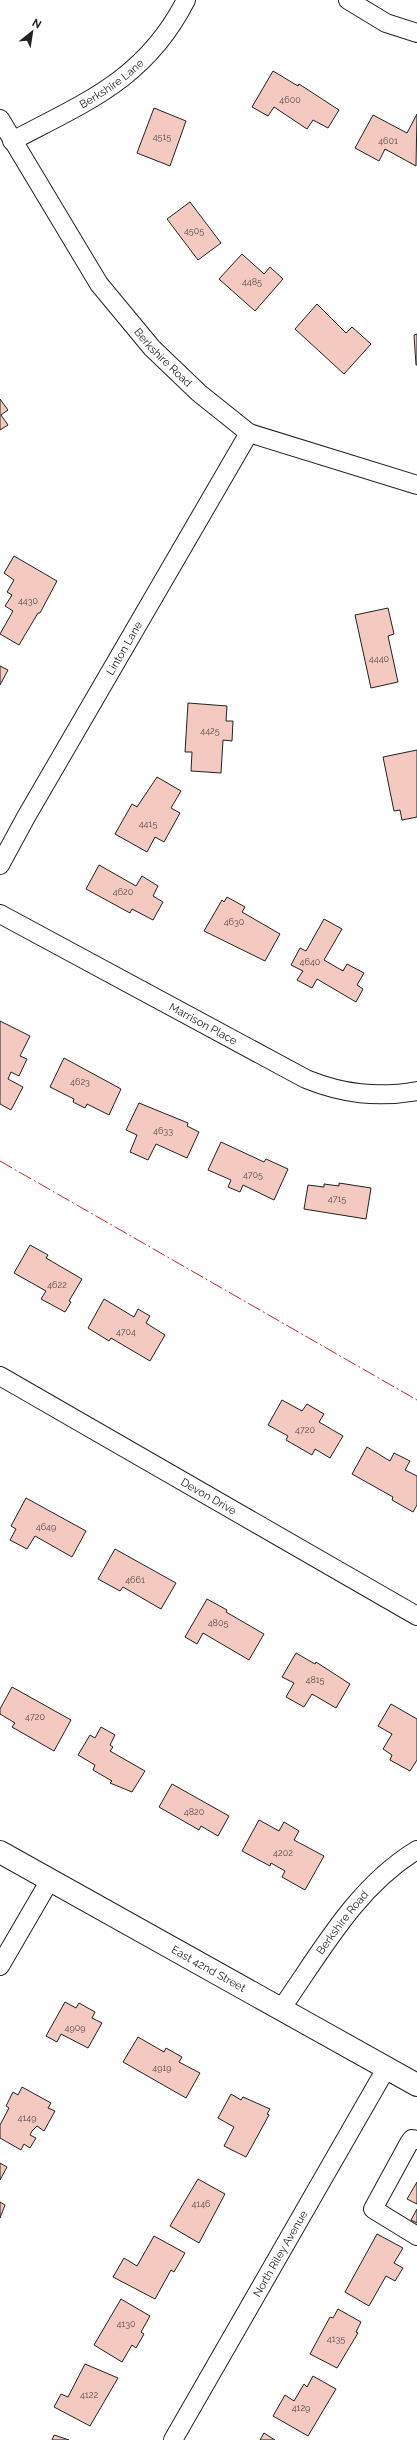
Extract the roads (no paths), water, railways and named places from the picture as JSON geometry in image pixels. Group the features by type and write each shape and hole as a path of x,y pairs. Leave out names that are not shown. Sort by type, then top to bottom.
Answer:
{"street":[{"name":"Berkshire Lane","path":"12,141 97,96 132,72 162,40 186,0"},
{"path":"348,0 386,23 417,33"},
{"name":"Berkshire Road","path":"0,119 78,253 122,313 171,368 249,433 417,485"},
{"name":"Linton Lane","path":"0,865 26,817 249,433"},
{"name":"Marrison Place","path":"0,914 306,1079 342,1092 361,1095 380,1095 417,1091"},
{"name":"Devon Drive","path":"0,1376 417,1616"},
{"name":"Berkshire Road","path":"281,2009 359,1899 382,1875 417,1850"},
{"name":"East 42nd Street","path":"0,1852 417,2085"},
{"path":"0,1966 50,1880"},
{"name":"North Riley Avenue","path":"173,2440 387,2068"},
{"path":"417,2140 412,2139 409,2143 374,2209 417,2236"}]}
